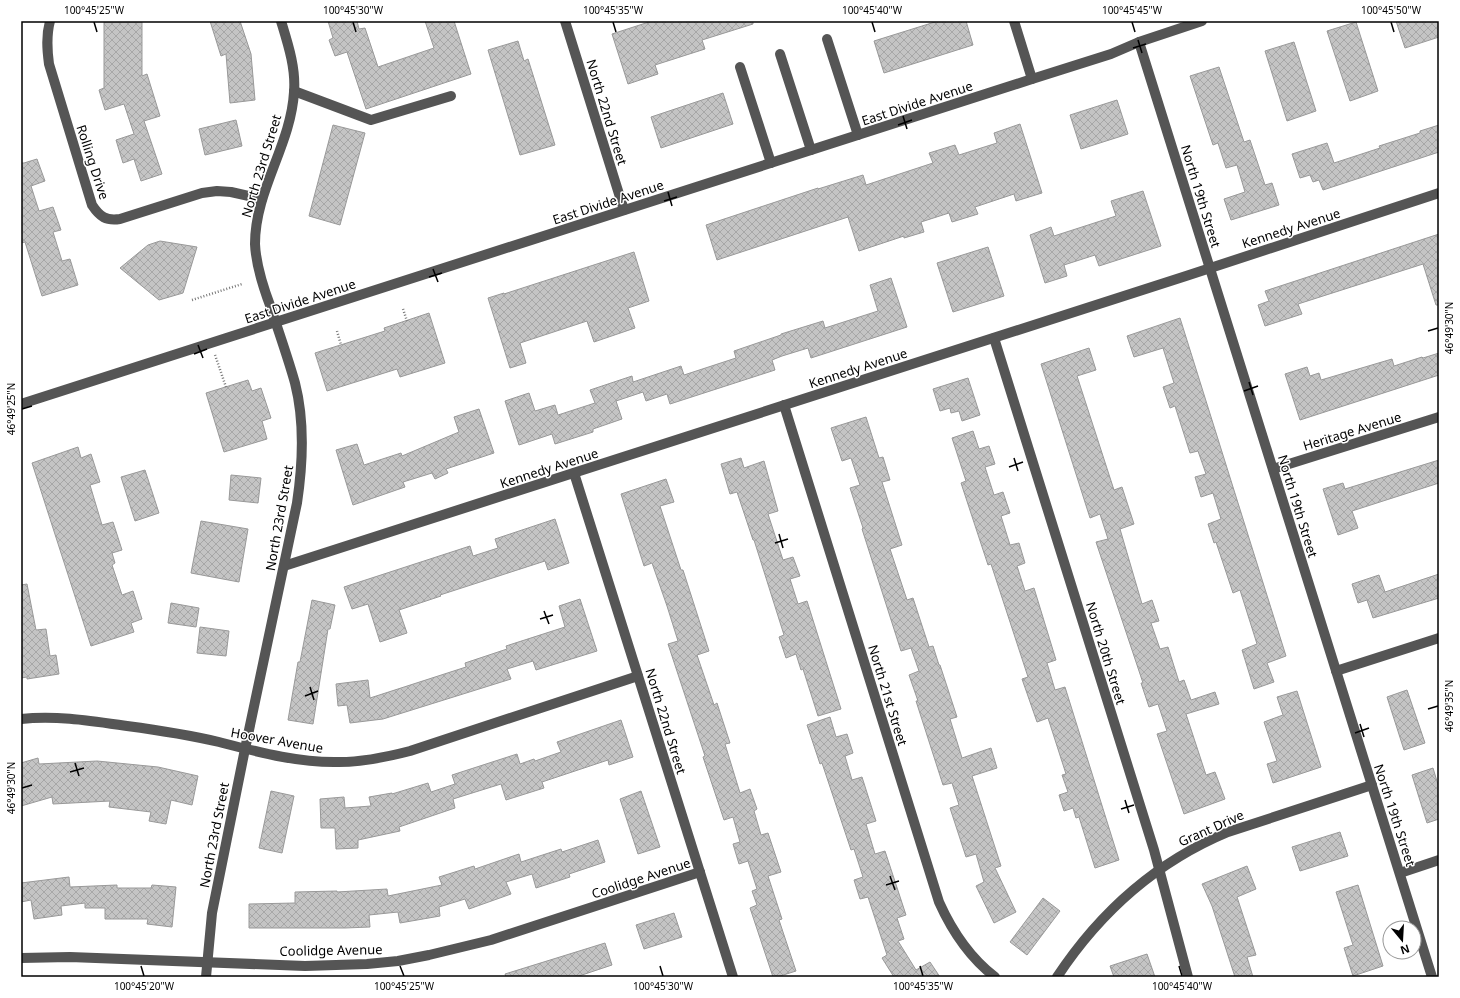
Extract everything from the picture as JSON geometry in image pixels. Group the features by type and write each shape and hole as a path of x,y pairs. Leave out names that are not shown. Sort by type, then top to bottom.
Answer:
{"street":[{"name":"Rolling Drive","path":"50,21 47,33 46,49 49,64 92,205 97,213 104,218 112,220 120,219 202,193 217,190 262,199"},
{"name":"North 23rd Street","path":"206,977 212,913 244,749 297,503 301,474 301,420 295,384 260,274 255,244 256,228 262,199 286,133 293,105 294,91 292,63 281,21"},
{"name":"North 22nd Street","path":"565,21 624,210"},
{"path":"1014,21 1032,79"},
{"name":"East Divide Avenue","path":"21,404 1111,54 1140,42 1202,21"},
{"path":"827,39 858,135"},
{"name":"North 19th Street","path":"1140,42 1432,977"},
{"path":"780,54 811,150"},
{"path":"740,66 771,163"},
{"path":"294,91 371,120 451,96"},
{"name":"Kennedy Avenue","path":"284,566 994,338 1439,193"},
{"name":"North 20th Street","path":"994,338 1159,870 1188,977"},
{"name":"North 21st Street","path":"784,405 939,902 956,936 978,962 995,977"},
{"name":"Heritage Avenue","path":"1273,469 1439,417"},
{"name":"North 22nd Street","path":"574,473 733,977"},
{"path":"1336,670 1439,638"},
{"name":"Hoover Avenue","path":"21,719 52,718 110,723 180,735 296,759 319,762 338,762 376,759 410,750 638,676"},
{"name":"Grant Drive","path":"1058,977 1073,954 1098,923 1128,895 1177,857 1228,832 1372,785"},
{"path":"1400,873 1439,860"},
{"name":"Coolidge Avenue","path":"21,958 70,957 335,966 367,964 429,955 491,940 700,872"}],"path":[{"path":"192,300 242,284"},
{"path":"403,309 407,321"},
{"path":"337,331 341,345"},
{"path":"211,343 226,387"}],"building":[{"path":"210,21 240,21 251,54 255,100 230,103 226,54 221,56"},
{"path":"328,21 357,21 359,29 365,28 378,67 434,48 425,21 454,21 471,74 366,109 347,52 335,56 329,40 333,38"},
{"path":"652,21 753,21 753,24 702,40 705,49 655,65 658,74 628,84 612,34"},
{"path":"938,21 966,21 973,45 884,73 874,41"},
{"path":"1396,21 1439,21 1439,37 1405,48"},
{"path":"104,22 142,22 142,76 147,74 160,116 144,121 162,174 141,181 134,159 123,163 116,140 134,134 124,104 105,110 99,90 104,88"},
{"path":"1356,22 1378,91 1350,101 1327,31"},
{"path":"518,41 524,61 528,59 555,145 520,155 488,50"},
{"path":"1294,42 1316,111 1287,121 1265,51"},
{"path":"1219,67 1244,142 1250,140 1265,185 1272,183 1279,205 1231,220 1224,199 1245,192 1237,165 1226,168 1218,143 1213,145 1190,76"},
{"path":"723,93 733,124 661,148 651,117"},
{"path":"1117,100 1128,134 1081,149 1070,115"},
{"path":"236,120 242,146 205,155 199,129"},
{"path":"1020,124 1042,193 1016,201 1014,194 975,207 978,214 952,222 949,213 921,222 924,232 904,238 904,236 859,251 848,217 717,260 706,225 818,188 863,175 866,185 933,163 929,153 955,145 959,155 997,143 994,133"},
{"path":"333,125 365,133 340,225 309,216"},
{"path":"1439,125 1439,152 1323,190 1319,180 1313,182 1310,175 1300,178 1292,154 1327,143 1334,163 1380,148 1379,146 1420,133 1420,131"},
{"path":"37,159 45,181 31,186 39,211 53,207 61,230 53,232 62,261 70,259 78,285 42,296 25,242 21,243 21,163"},
{"path":"1143,191 1161,246 1099,266 1095,255 1064,265 1067,276 1045,283 1030,235 1051,227 1054,236 1116,216 1111,201"},
{"path":"1439,234 1439,305 1436,305 1423,264 1298,304 1302,314 1265,326 1258,305 1269,301 1265,291"},
{"path":"160,241 197,247 183,293 159,300 120,268 148,245"},
{"path":"988,247 1004,296 953,312 937,263"},
{"path":"634,252 649,301 628,308 635,328 594,342 587,321 520,343 526,363 510,368 488,298"},
{"path":"891,278 907,327 811,358 808,348 782,356 772,360 775,370 670,404 667,394 646,401 643,392 616,401 622,419 593,429 593,432 555,444 552,434 519,445 505,401 529,393 535,411 555,405 558,415 595,403 590,390 632,376 633,382 681,366 684,375 736,358 734,351 781,334 823,321 825,328 878,311 870,285"},
{"path":"429,313 445,363 400,377 397,369 327,391 315,353 385,331 384,328"},
{"path":"1180,318 1286,656 1267,663 1274,682 1254,689 1242,650 1257,644 1240,590 1233,593 1216,542 1214,543 1208,524 1221,519 1213,493 1201,497 1195,477 1206,474 1198,451 1190,453 1175,406 1170,408 1163,387 1174,383 1163,348 1134,357 1127,336"},
{"path":"1089,348 1096,370 1077,376 1114,490 1122,487 1134,524 1120,529 1142,604 1152,600 1159,621 1151,623 1160,649 1168,647 1179,682 1184,680 1191,700 1215,692 1219,704 1186,714 1206,775 1215,772 1225,799 1184,814 1157,734 1167,731 1158,704 1149,707 1141,683 1143,683 1096,542 1108,539 1100,514 1090,518 1041,364"},
{"path":"1439,353 1439,375 1300,420 1285,374 1307,367 1310,376 1319,373 1321,380 1392,359 1394,366"},
{"path":"968,378 980,415 962,421 959,411 951,413 950,408 940,411 933,389"},
{"path":"248,380 252,391 261,388 271,418 262,421 267,439 224,452 206,393"},
{"path":"479,409 494,453 446,469 448,473 435,479 432,473 403,482 405,487 353,505 336,450 357,444 364,465 401,453 402,456 459,432 454,417"},
{"path":"866,417 879,458 883,457 890,480 882,482 902,545 890,549 907,600 913,598 929,647 933,646 940,665 957,717 950,719 962,758 991,748 997,768 972,776 1001,866 995,868 1016,912 994,923 976,886 984,882 976,854 966,857 950,808 959,805 952,783 943,785 916,701 918,701 909,675 919,671 911,648 901,651 862,529 863,528 850,488 860,485 851,458 842,461 831,428"},
{"path":"973,431 979,449 989,446 995,464 985,467 994,495 1003,492 1010,513 1001,516 1010,545 1019,543 1025,563 1017,566 1025,591 1034,588 1056,660 1047,663 1055,690 1065,687 1119,860 1095,868 1079,817 1076,818 1073,808 1064,811 1059,795 1068,792 1062,775 1066,774 1048,718 1037,722 1022,679 1028,677 991,564 988,565 961,483 966,481 952,438"},
{"path":"78,447 81,458 91,454 100,482 90,485 102,525 113,522 122,550 112,553 115,563 112,565 122,595 133,591 142,619 131,623 134,632 91,646 32,463"},
{"path":"741,458 744,468 764,461 778,511 768,514 783,560 793,557 800,576 790,579 798,604 807,601 841,709 818,716 803,669 801,670 796,654 786,658 779,637 784,635 754,540 737,492 730,494 721,464"},
{"path":"1439,460 1439,483 1352,511 1358,528 1338,535 1323,489 1343,483 1345,489"},
{"path":"145,470 159,513 135,521 121,477"},
{"path":"231,475 261,478 258,503 229,500"},
{"path":"666,479 674,502 660,506 681,570 683,570 709,651 697,655 714,705 717,703 730,743 725,744 740,793 750,789 757,809 754,811 761,835 768,833 781,872 768,876 782,919 779,920 796,971 777,977 773,977 750,908 757,905 752,891 757,889 748,861 739,864 733,844 740,842 733,817 724,820 703,757 705,756 668,644 678,641 667,606 652,563 644,566 621,494"},
{"path":"555,519 569,563 548,570 545,561 399,610 407,633 380,642 368,604 352,609 344,587 470,546 473,556 498,548 495,539"},
{"path":"201,521 248,529 239,582 191,573"},
{"path":"1439,574 1439,598 1373,618 1367,600 1358,603 1352,584 1379,575 1385,592"},
{"path":"27,584 36,630 46,629 50,656 56,655 59,674 27,679 27,677 21,678 21,585"},
{"path":"580,599 597,651 536,670 533,661 507,669 511,679 383,719 350,723 347,705 338,706 336,684 368,680 370,698 466,667 465,663 507,649 506,646 565,627 559,606"},
{"path":"312,600 335,605 330,629 328,629 313,724 288,720 298,662 300,662"},
{"path":"171,603 199,608 196,627 168,623"},
{"path":"200,627 229,631 226,656 197,653"},
{"path":"1407,690 1425,743 1404,750 1387,697"},
{"path":"1297,691 1321,767 1273,783 1267,764 1277,761 1264,722 1283,715 1277,697"},
{"path":"830,717 836,737 847,734 853,753 845,756 852,780 862,777 876,821 866,824 875,854 885,851 906,915 897,918 904,939 898,941 916,970 930,962 940,977 894,977 882,958 887,955 868,897 860,899 854,880 863,877 854,849 851,850 822,763 820,764 807,725"},
{"path":"621,720 633,757 609,765 608,760 542,782 544,788 506,800 501,784 453,799 455,808 399,827 400,831 358,840 358,848 336,849 335,828 321,828 320,799 344,797 345,808 371,806 369,797 392,794 428,783 431,792 455,784 452,775 517,754 520,764 534,759 535,761 561,752 557,742"},
{"path":"38,758 39,764 97,761 158,767 198,776 192,805 171,800 166,824 149,821 151,812 109,807 110,801 53,804 52,797 21,806 21,763"},
{"path":"1433,768 1439,788 1439,819 1427,823 1412,775"},
{"path":"271,791 294,796 282,853 259,848"},
{"path":"641,791 660,847 638,854 620,799"},
{"path":"1340,832 1348,856 1300,871 1292,847"},
{"path":"598,840 605,862 569,874 570,877 536,888 532,874 506,882 511,894 469,909 465,899 439,907 440,916 400,923 398,912 369,915 370,927 249,928 249,904 295,903 295,892 337,892 387,889 388,896 442,885 439,877 474,866 475,869 519,854 521,862 561,849 562,852"},
{"path":"1247,866 1256,889 1237,897 1256,955 1247,957 1253,977 1235,977 1212,906 1202,884"},
{"path":"69,877 70,887 117,885 117,888 151,888 152,885 176,887 172,927 147,924 148,919 105,919 105,908 85,908 85,903 61,906 62,915 34,919 31,900 21,902 21,883"},
{"path":"1358,885 1383,966 1353,976 1344,948 1353,945 1336,892"},
{"path":"1043,898 1060,911 1027,955 1010,942"},
{"path":"674,913 682,937 644,949 636,925"},
{"path":"605,943 612,965 576,977 506,977 505,974"},
{"path":"1147,954 1155,977 1114,977 1110,966"}]}
